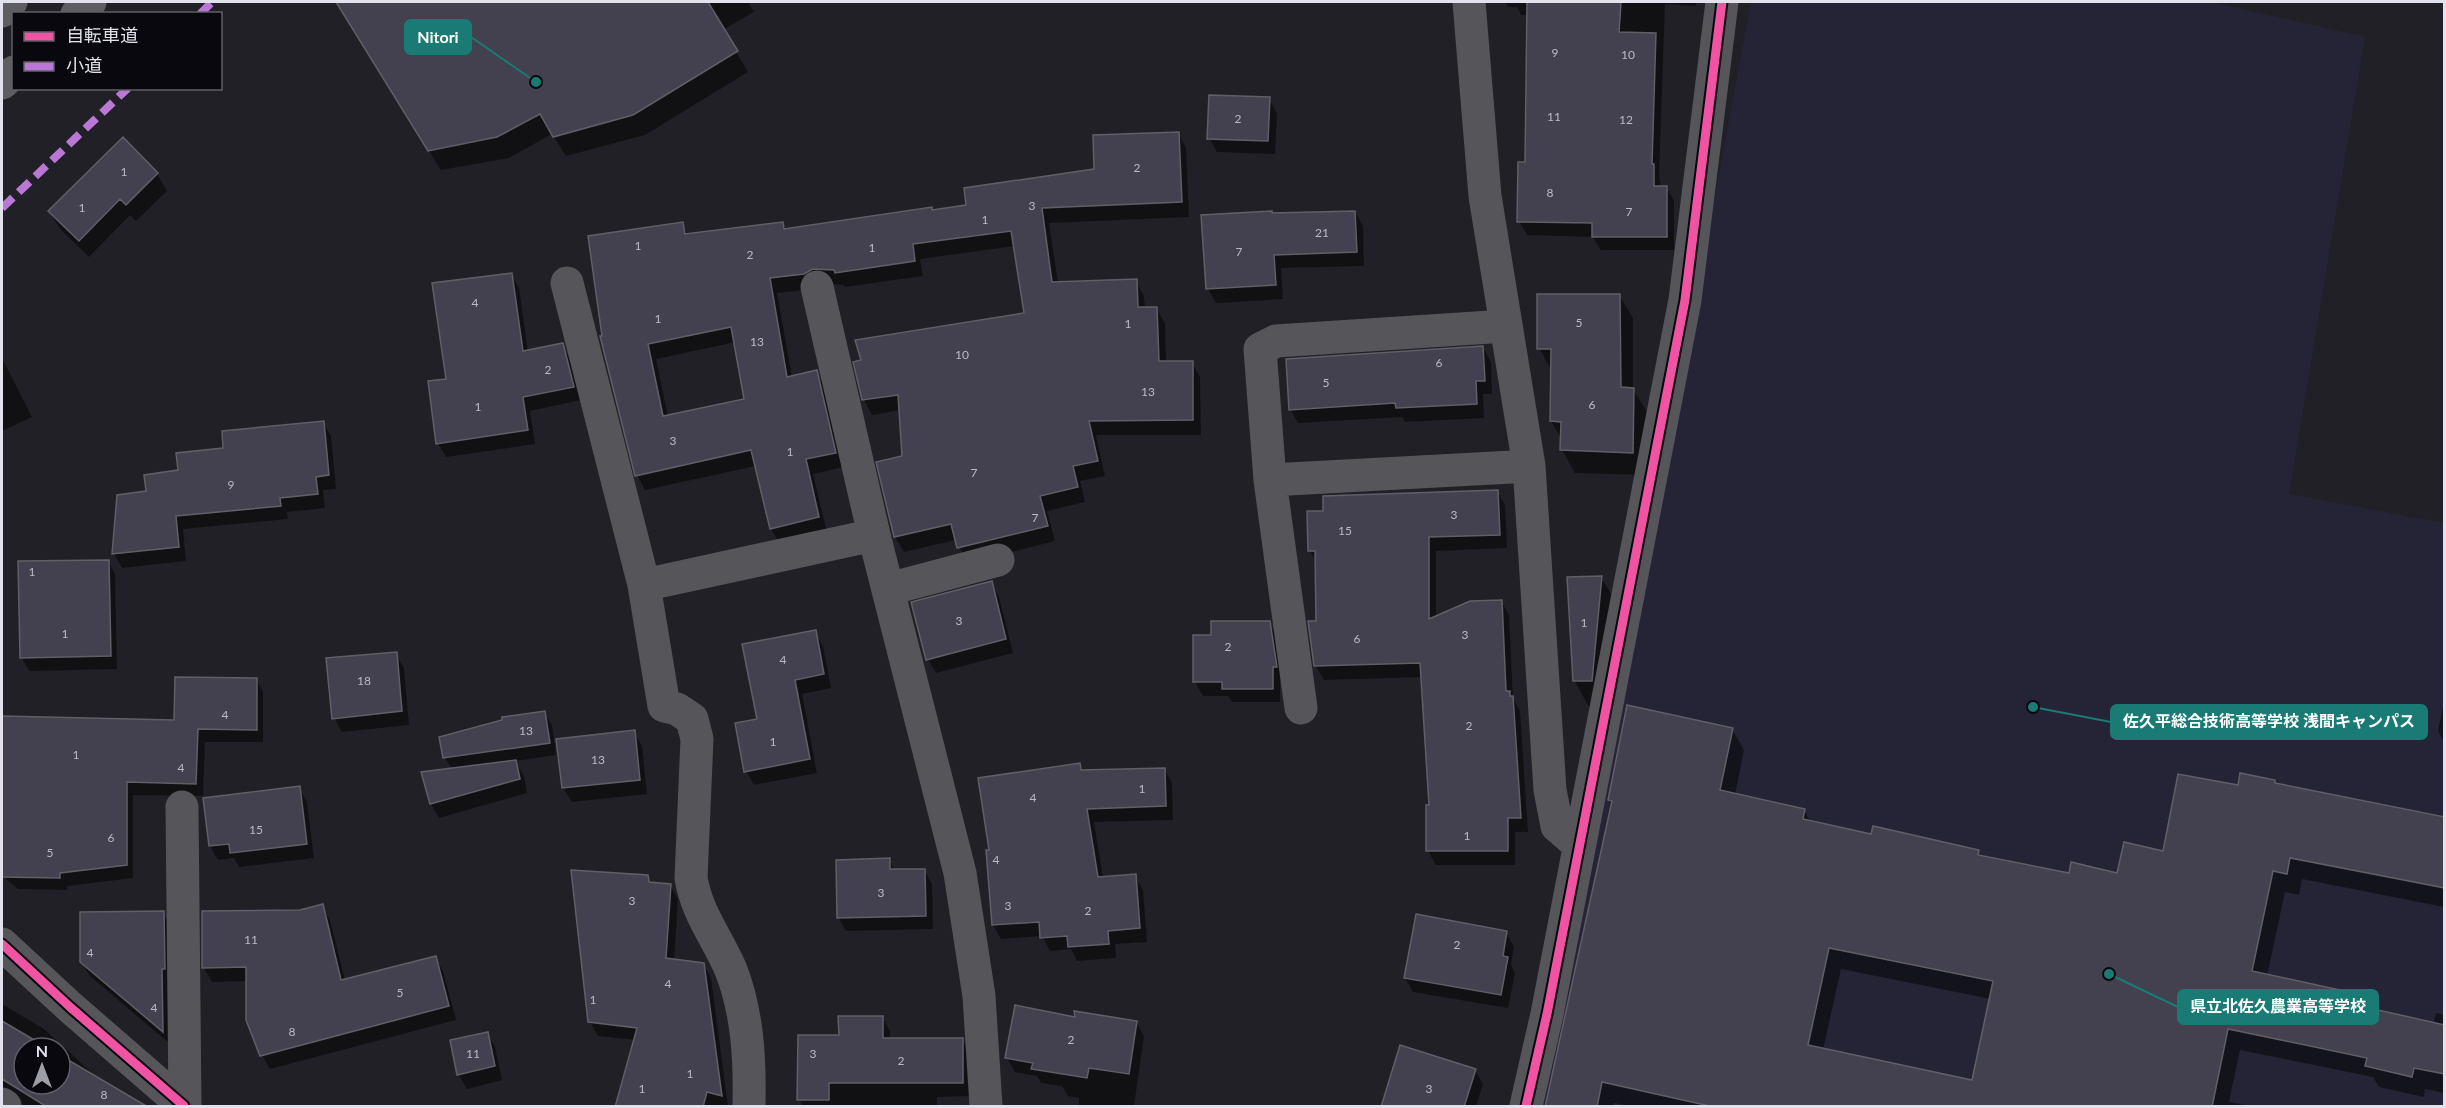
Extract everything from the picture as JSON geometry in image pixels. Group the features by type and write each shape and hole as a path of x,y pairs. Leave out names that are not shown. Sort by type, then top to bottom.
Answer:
{"highway":[{"path":"2,11 11,2"}],"street":[{"path":"1468,2 1485,196 1529,466 1550,790 1557,826 1579,845"},
{"path":"1526,1107 1547,1014 1685,300 1722,2"},
{"path":"567,283 644,585 664,706 677,709 692,718 697,739 691,878 695,899 731,971 741,1005 750,1052 749,1107"},
{"path":"817,287 874,535 960,873 979,996 986,1107"},
{"path":"1301,708 1270,480 1260,349 1276,340 1506,326"},
{"path":"1270,480 1529,466"},
{"path":"644,585 874,535"},
{"path":"889,589 998,560"},
{"path":"182,807 185,1107"},
{"path":"2,944 70,1007 185,1107"},
{"path":"2,1104 5,1107"}],"shaded area":[{"path":"1751,2 2211,2 2365,37 2289,494 2444,523 2444,1106 1538,1106 1586,892"}],"building":[{"path":"336,2 708,2 738,51 633,115 553,137 540,114 497,137 428,151"},
{"path":"1527,2 1621,2 1619,32 1656,33 1652,164 1654,164 1654,186 1667,186 1667,237 1592,237 1592,223 1517,222 1518,162 1525,162"},
{"path":"1209,95 1270,97 1268,141 1207,139"},
{"path":"1179,132 1182,202 1042,208 1052,282 1137,279 1138,307 1157,307 1159,361 1193,361 1193,420 1089,421 1098,461 1073,466 1078,487 1040,496 1048,526 957,548 951,524 894,537 876,462 902,456 898,395 862,400 853,362 861,360 855,340 1024,313 1011,231 913,244 915,261 835,273 834,270 813,269 804,274 770,278 787,377 817,370 836,453 806,459 819,517 770,529 751,450 635,476 600,336 602,336 588,236 683,222 685,234 783,222 784,229 932,207 932,210 966,205 964,188 1094,169 1093,135","holes":["731,327 744,399 663,416 648,344"]},
{"path":"123,137 158,173 126,205 120,199 79,241 48,211"},
{"path":"1272,211 1272,213 1355,211 1357,252 1274,255 1276,285 1206,289 1201,215"},
{"path":"512,273 523,351 563,343 574,387 523,397 528,430 436,444 428,381 446,379 432,283"},
{"path":"1537,294 1620,294 1621,387 1634,388 1633,453 1560,450 1561,422 1550,421 1551,349 1537,349"},
{"path":"1483,346 1485,381 1476,381 1477,404 1396,408 1395,403 1289,410 1286,359"},
{"path":"324,421 329,475 316,477 318,494 280,498 281,506 176,516 179,547 112,554 117,495 146,491 144,475 178,470 176,453 223,448 222,431"},
{"path":"1498,490 1500,535 1429,537 1429,619 1470,601 1502,600 1506,691 1510,691 1510,696 1513,696 1521,818 1508,818 1508,851 1426,851 1426,805 1429,805 1420,663 1314,666 1308,621 1316,621 1315,551 1308,551 1307,511 1323,511 1323,496"},
{"path":"109,560 111,656 20,658 18,561"},
{"path":"1602,576 1592,681 1573,681 1567,577"},
{"path":"992,581 1006,639 926,660 911,602"},
{"path":"1211,621 1270,621 1277,667 1273,667 1273,689 1222,689 1222,682 1193,682 1193,635 1211,635"},
{"path":"816,630 824,674 795,680 810,759 744,772 735,723 757,719 742,644"},
{"path":"397,652 402,711 332,719 326,658"},
{"path":"175,677 257,678 257,730 198,729 196,784 127,782 127,865 60,873 60,878 2,877 2,716 174,720"},
{"path":"1627,705 1733,728 1720,790 1805,809 1803,819 1871,834 1873,826 1979,850 1978,855 2069,873 2071,862 2117,873 2124,842 2163,851 2178,774 2238,785 2240,773 2275,780 2275,783 2445,817 2445,888 2290,858 2287,874 2273,871 2252,971 2363,995 2360,1006 2445,1025 2445,1074 2414,1068 2412,1077 2365,1066 2367,1058 2228,1029 2212,1107 1714,1107 1602,1082 1597,1107 1545,1107 1612,801 1608,800","holes":["1829,948 1993,981 1972,1080 1808,1045"]},
{"path":"545,711 550,743 443,758 439,737 502,720 502,717"},
{"path":"635,730 640,780 562,788 556,739"},
{"path":"516,760 520,779 430,804 421,772"},
{"path":"1080,763 1081,770 1165,768 1166,806 1087,809 1098,877 1136,874 1140,928 1108,931 1109,944 1068,947 1067,936 1040,938 1039,922 992,925 986,850 989,850 978,778"},
{"path":"300,786 307,844 230,853 229,844 209,846 203,798"},
{"path":"890,858 890,869 925,869 926,916 837,918 836,860"},
{"path":"571,870 648,875 649,882 671,884 666,958 704,963 722,1096 707,1092 703,1107 615,1107 637,1028 588,1022"},
{"path":"323,904 341,980 436,956 449,1006 260,1056 246,1020 246,967 202,968 202,911 300,910"},
{"path":"164,911 163,1032 80,962 80,912"},
{"path":"1416,914 1507,931 1503,956 1508,957 1501,995 1404,978"},
{"path":"1015,1005 1075,1017 1074,1011 1137,1021 1129,1074 1089,1068 1087,1078 1031,1069 1033,1063 1005,1058"},
{"path":"838,1016 883,1016 883,1038 963,1038 963,1083 829,1083 829,1100 797,1100 798,1035 839,1035"},
{"path":"2,1021 28,1036 12,1036 12,1085 2,1079"},
{"path":"488,1032 495,1066 457,1075 450,1040"},
{"path":"1400,1045 1476,1069 1464,1107 1381,1107"},
{"path":"72,1062 148,1107 47,1107 29,1096 72,1096"}],"marked path":[{"path":"202,12 212,2"},
{"path":"2,208 126,90"}],"cycle path":[{"path":"1526,1106 1547,1014 1685,300 1722,2"},
{"path":"2,944 70,1007 184,1106"}],"place":[{"name":"Nitori","path":"536,82"},
{"name":"佐久平総合技術高等学校 浅間キャンパス","path":"2033,707"},
{"name":"県立北佐久農業高等学校","path":"2109,974"}]}
